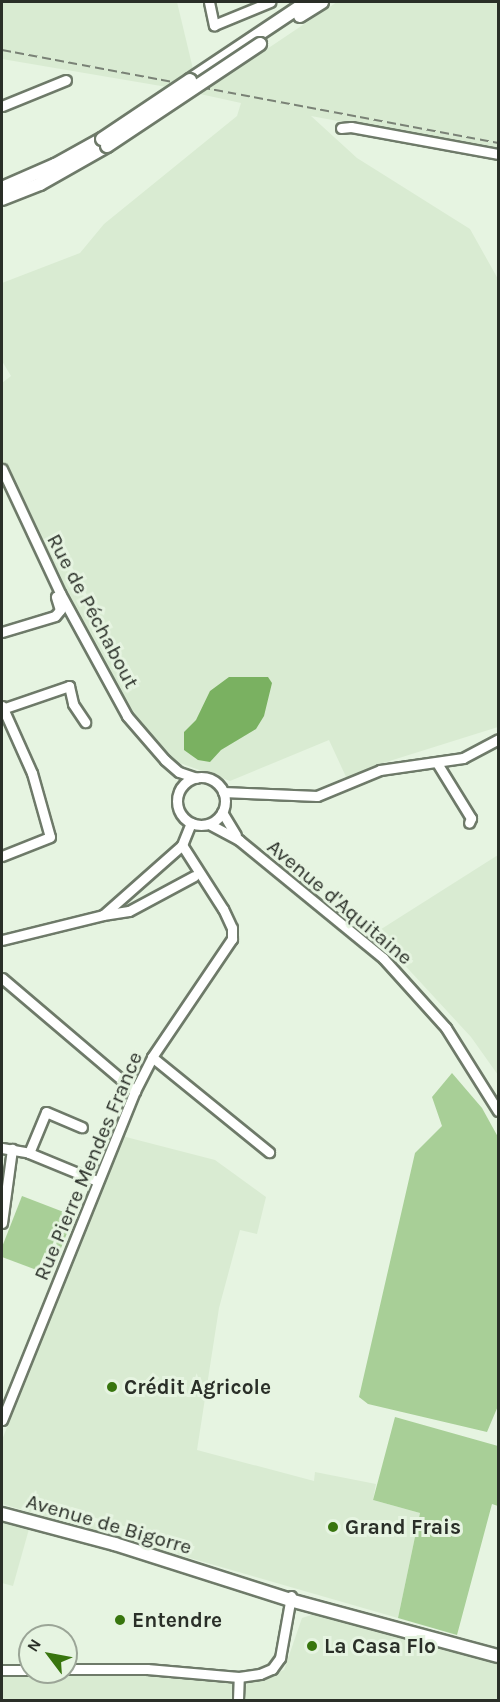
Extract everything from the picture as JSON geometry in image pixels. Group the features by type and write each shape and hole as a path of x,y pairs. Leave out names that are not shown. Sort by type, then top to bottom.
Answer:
{"main road":[{"path":"2,199 50,179 190,80 304,7 322,2"},
{"path":"2,188 104,142 260,44 304,7"},
{"name":"Avenue de Bigorre","path":"2,1514 206,1572 337,1606 382,1623"},
{"name":"Avenue de Bigorre","path":"206,1572 250,1588 498,1656"},
{"path":"291,1598 337,1606"}],"street":[{"path":"209,2 214,25 270,2"},
{"path":"2,106 66,80"},
{"path":"341,128 351,127 498,154"},
{"name":"Rue de Péchabout","path":"2,469 65,602 127,716 165,760 179,772 196,778"},
{"path":"2,480 60,606 59,614 5,631"},
{"path":"2,856 50,837 32,773 2,708 69,686 73,704 85,722"},
{"path":"191,824 177,805 180,790 196,778 210,779 223,792 240,795 317,796 380,770 437,764 463,758 498,739"},
{"name":"Rue de Péchabout","path":"165,760 180,790"},
{"path":"437,764 471,818 469,823"},
{"path":"223,792 223,809"},
{"path":"191,824 208,824 240,795"},
{"name":"Avenue d'Aquitaine","path":"223,809 239,840"},
{"path":"103,915 182,845 191,824"},
{"name":"Avenue d'Aquitaine","path":"208,824 239,840 312,897 409,984 446,1028 498,1111"},
{"name":"Rue Pierre Mendes France","path":"2,1420 135,1091 152,1058 232,939 232,928 223,909 182,845"},
{"path":"2,940 129,910 194,876"},
{"path":"139,884 147,902"},
{"path":"2,978 135,1091"},
{"path":"152,1058 269,1152"},
{"path":"29,1153 46,1112 82,1127"},
{"path":"2,1149 29,1153 98,1181"},
{"path":"2,1223 12,1149"},
{"path":"78,1669 147,1669 239,1677 268,1672 277,1664 291,1598"},
{"path":"2,1670 18,1670"},
{"path":"238,1701 239,1677"}],"shaded area":[{"path":"2,2 177,2 193,69 167,87 2,59"},
{"path":"337,2 498,2 498,151 311,116 357,158 470,229 498,279 498,727 380,764 347,779 329,740 230,781 177,762 136,717 71,607 2,461 2,383 11,376 2,361 2,283 80,253 104,224 237,116 241,103 200,94"},
{"path":"229,677 268,677 272,683 264,716 256,729 221,750 210,762 198,760 184,750 184,732 196,720 210,691"},
{"path":"498,855 498,1075 471,1037 375,933"},
{"path":"452,1073 482,1108 498,1137 498,1406 487,1432 368,1404 359,1397 415,1153 442,1126 432,1097"},
{"path":"122,1136 215,1160 266,1197 257,1234 240,1230 219,1308 197,1450 314,1481 315,1472 376,1484 373,1500 420,1513 398,1618 2,1504 2,1440"},
{"path":"22,1196 74,1216 50,1275 2,1257 2,1247"},
{"path":"395,1417 498,1446 498,1506 492,1504 457,1635 398,1618 420,1513 373,1500"},
{"path":"2,1522 29,1529 13,1586 2,1583"},
{"path":"317,1613 498,1663 498,1700 243,1700 247,1683 284,1670 302,1618"},
{"path":"142,1673 235,1680 233,1700 2,1700 2,1675 18,1675 18,1684 78,1684 78,1674"}],"railway":[{"path":"2,50 498,143"}],"place":[{"name":"Crédit Agricole","path":"112,1387"},
{"name":"Grand Frais","path":"333,1527"},
{"name":"Entendre","path":"120,1620"},
{"name":"La Casa Flo","path":"312,1646"}]}
